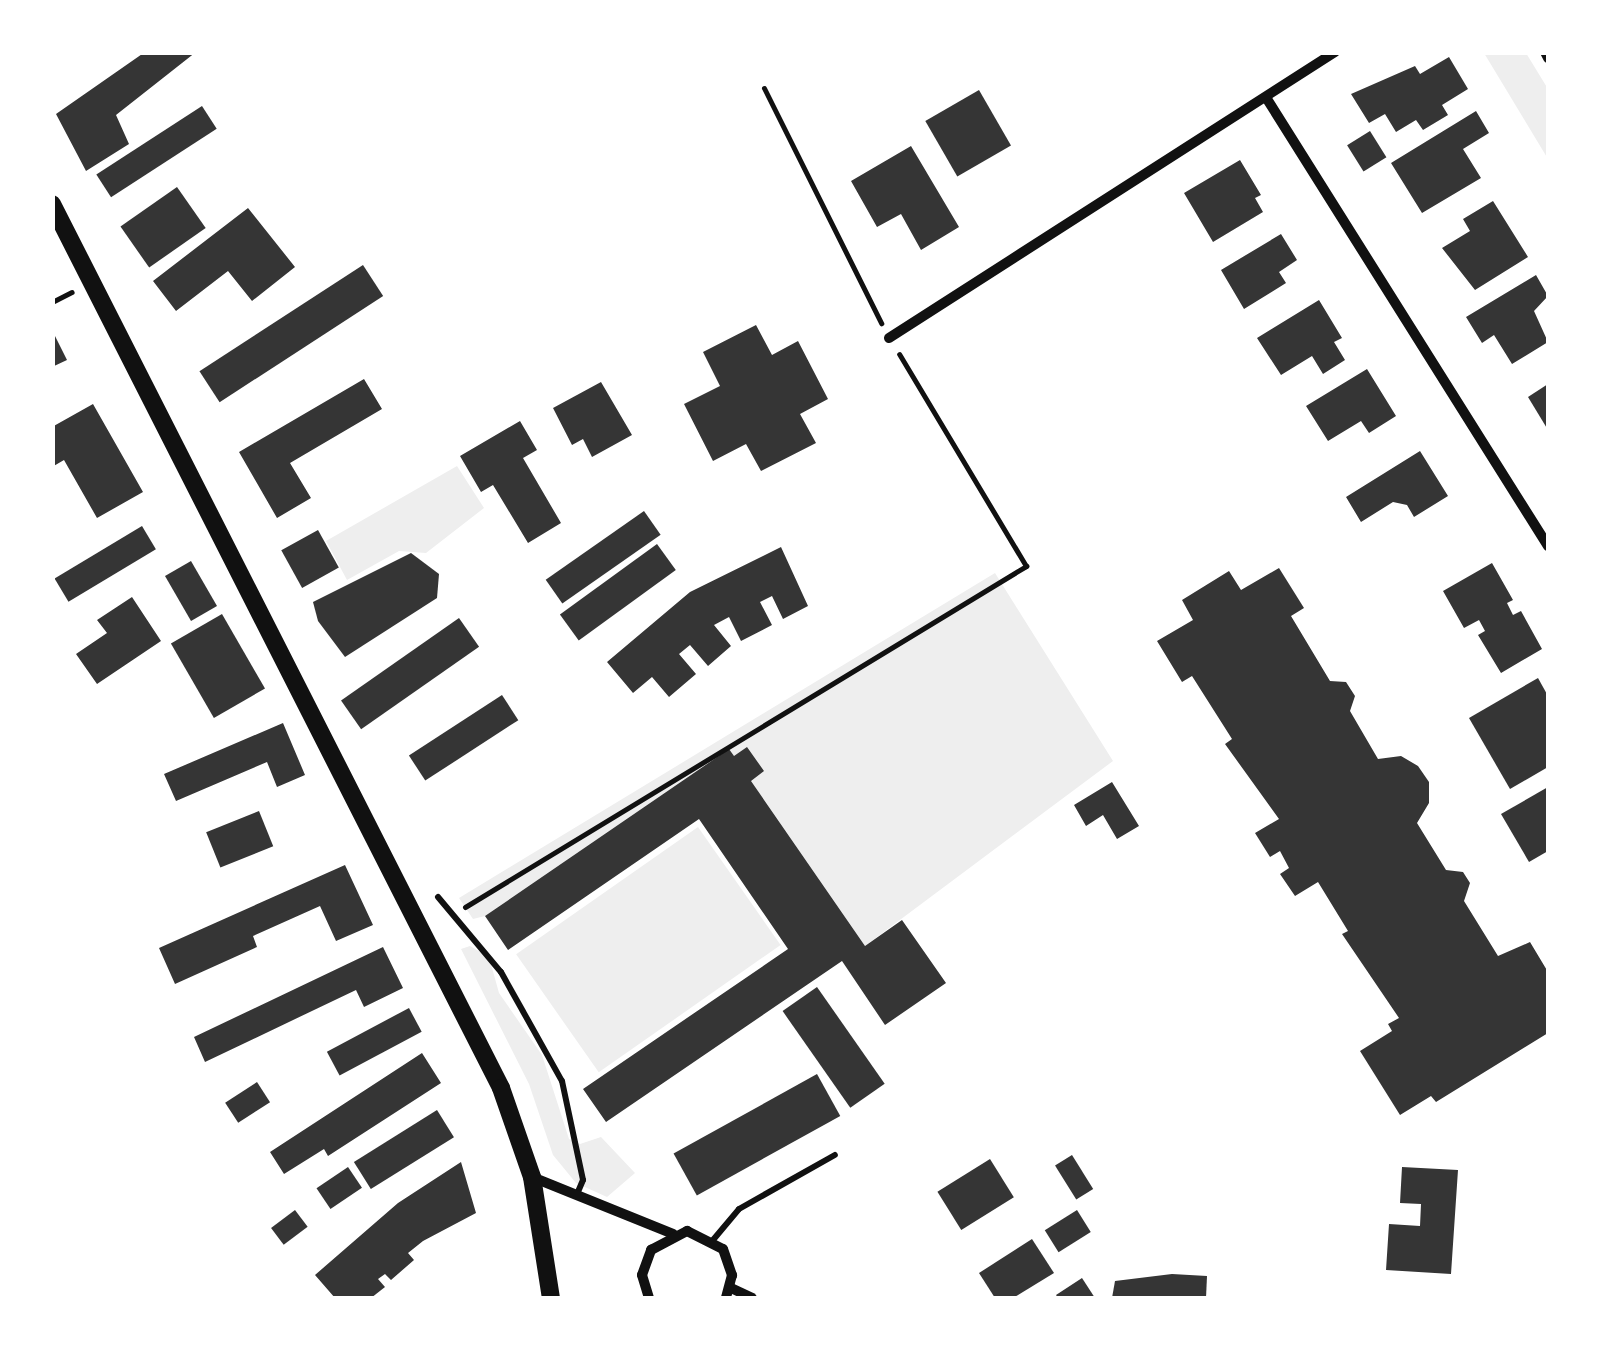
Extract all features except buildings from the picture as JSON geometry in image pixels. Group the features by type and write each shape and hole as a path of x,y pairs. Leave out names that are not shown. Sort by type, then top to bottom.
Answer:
{"main road":[{"path":"52,204 415,912 501,1088 532,1177 551,1298"}],"street":[{"path":"889,338 1335,52"},
{"path":"1266,98 1548,546"},
{"path":"532,1177 578,1192 673,1234 713,1240 730,1261 728,1293 752,1298"},
{"path":"649,1298 645,1262 673,1234"}],"lane":[{"path":"438,898 501,972 562,1081 582,1180 578,1192"},
{"path":"713,1240 739,1209 835,1155"}],"path":[{"path":"452,915 1026,566 889,338 764,88"}],"shaded area":[{"path":"1484,53 1526,53 1548,89 1548,159"},
{"path":"457,466 484,508 426,553 399,551 347,580 326,541"},
{"path":"995,573 1113,761 865,946 729,749 485,916 473,919 459,898"},
{"path":"698,827 781,945 599,1072 516,954"},
{"path":"470,946 489,957 499,993 542,1055 569,1139 580,1144 601,1137 635,1173 607,1197 576,1183 553,1155 529,1084 461,949"}]}
